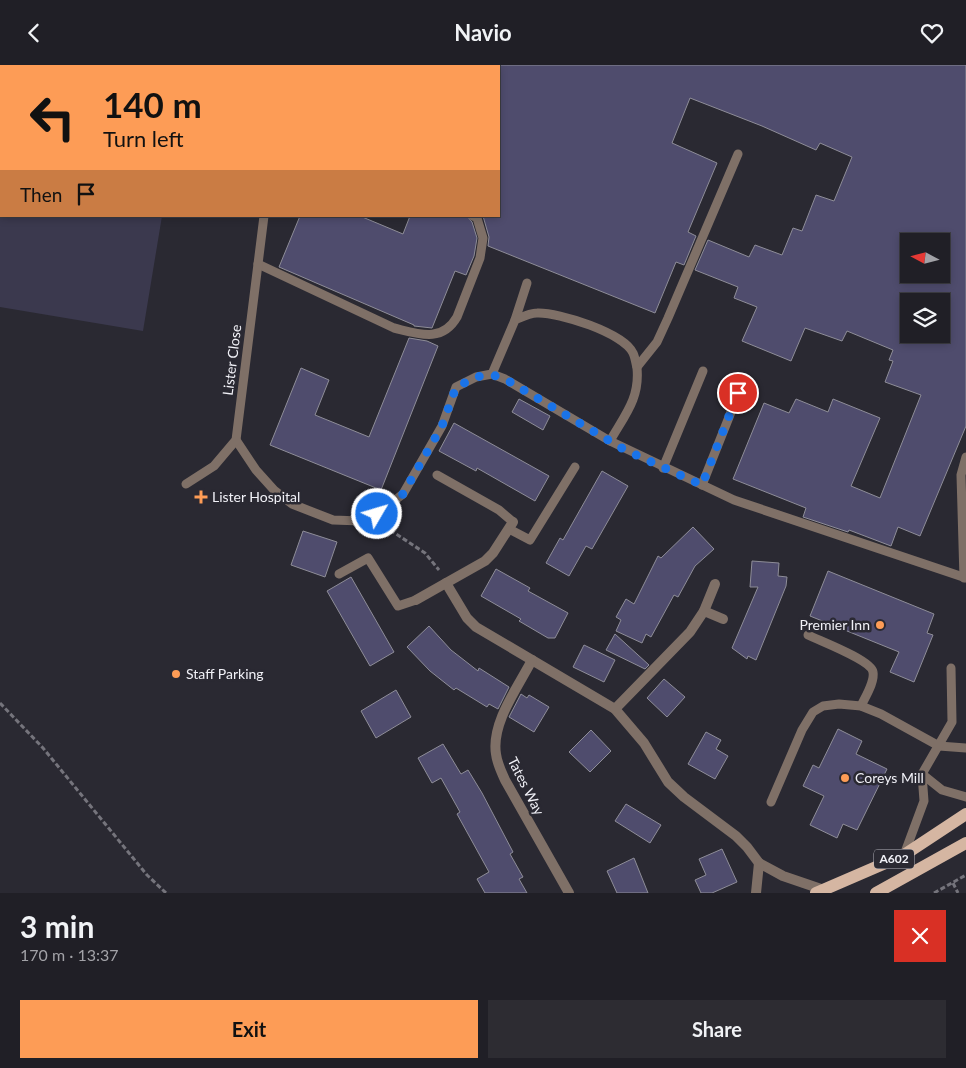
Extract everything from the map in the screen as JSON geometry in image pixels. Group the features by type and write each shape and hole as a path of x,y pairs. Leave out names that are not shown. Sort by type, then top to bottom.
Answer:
{"main road":[{"name":"A602","path":"820,891 904,855 966,814"},
{"name":"A602","path":"876,893 966,843"}],"street":[{"path":"416,600 485,561 494,553 511,526"},
{"path":"446,583 467,618 486,634 615,709 644,743 668,782 684,797 736,835 759,863 782,876 820,891"},
{"path":"615,709 690,632 704,611 715,585"},
{"path":"704,611 723,619"},
{"name":"Tates Way","path":"532,660 498,725 495,738 495,753 505,780 569,893"},
{"path":"756,893 759,863"}],"lane":[{"path":"637,367 657,342 738,154"},
{"name":"Lister Close","path":"236,440 264,217"},
{"path":"258,265 394,328 411,332 439,334 452,326 458,317 480,259 483,238 477,218 475,217"},
{"path":"492,374 515,320 527,283"},
{"path":"515,320 535,313 579,321 619,339 633,353 637,367 637,389 630,409 610,441"},
{"path":"663,468 703,371"},
{"path":"186,485 214,466 236,440 256,470 274,490 292,504 333,520 361,521 377,514 403,494 442,426 456,387 476,377 492,374 505,379 610,441 663,468 734,500 965,578 961,475 966,457"},
{"path":"702,485 742,382"},
{"path":"437,475 499,510 511,526 530,540 575,467"},
{"path":"339,574 368,558 398,606 416,600"},
{"path":"808,635 863,661 871,668 873,673 872,680 861,706"},
{"path":"904,855 924,801 922,774 952,722 951,668"},
{"path":"771,802 802,730 813,712 823,706 839,704 861,706 882,714 939,746 966,749"},
{"path":"922,774 942,790 966,797"}],"path":[{"path":"377,522 425,553 446,583"},
{"path":"0,703 43,748 147,875 166,893"},
{"path":"934,893 966,875"},
{"path":"953,883 958,893"}],"shaded area":[{"path":"0,217 162,217 143,331 0,307"}],"building":[{"path":"500,65 966,65 966,426 920,536 898,527 891,546 849,530 848,532 803,517 806,508 733,479 764,403 789,413 796,399 828,412 833,399 880,418 851,486 880,498 921,395 885,382 893,361 889,360 893,350 847,331 842,341 805,328 791,361 742,341 757,307 734,298 738,287 695,270 708,240 749,257 755,245 782,255 793,228 802,231 816,195 834,201 852,157 820,143 816,150 762,126 690,98 672,143 717,163 688,232 696,236 684,265 676,262 655,313 488,246 489,237 483,217 500,217"},
{"path":"300,217 362,217 403,234 410,217 468,217 472,222 477,238 474,256 466,275 455,271 432,328 414,326 279,267"},
{"path":"409,338 427,341 438,346 381,490 270,445 301,368 329,380 315,415 369,437"},
{"path":"519,399 550,416 543,430 512,412"},
{"path":"454,423 549,476 535,501 477,468 476,471 439,451"},
{"path":"602,471 628,486 592,549 586,546 569,576 546,563 560,538 563,540"},
{"path":"693,527 714,549 695,566 678,597 674,595 651,637 646,634 642,643 616,631 621,620 616,617 626,599 634,604 658,556 661,558"},
{"path":"303,531 337,542 325,577 291,565"},
{"path":"752,561 779,563 778,576 787,577 786,586 756,660 748,656 747,659 732,648 758,587 750,587"},
{"path":"496,569 530,588 528,591 568,613 555,638 548,638 519,621 521,619 481,596"},
{"name":"Premier Inn","path":"828,571 934,614 927,633 933,635 914,682 890,672 899,652 810,616"},
{"path":"351,577 394,652 370,666 327,591"},
{"path":"429,626 451,650 478,671 479,668 509,687 498,709 489,704 487,707 456,688 454,690 430,671 407,647"},
{"path":"615,634 649,665 645,669 606,650"},
{"path":"584,645 615,660 604,682 573,667"},
{"path":"664,679 685,697 667,717 647,698"},
{"path":"396,690 411,717 376,738 361,711"},
{"path":"521,694 527,698 529,695 549,707 534,732 509,717"},
{"name":"Coreys Mill","path":"838,729 862,741 856,754 887,769 857,830 843,824 837,838 810,825 824,796 803,786 813,765 819,768"},
{"path":"591,730 611,751 590,772 569,752"},
{"path":"706,732 721,740 716,749 728,756 715,779 688,764"},
{"path":"443,744 461,774 468,770 482,793 513,852 510,854 523,877 519,879 527,893 485,893 477,879 489,872 457,814 460,812 441,778 432,783 418,758"},
{"path":"626,804 661,825 650,843 615,821"},
{"path":"722,849 737,882 712,893 701,893 695,880 706,875 699,859"},
{"path":"634,858 648,893 617,893 607,871"}],"place":[{"name":"Lister Hospital","path":"201,497"},
{"name":"Premier Inn","path":"880,625"},
{"name":"Staff Parking","path":"176,674"},
{"name":"Coreys Mill","path":"845,778"}],"route":[{"path":"377,514 403,494 442,426 456,387 476,377 492,374 505,379 625,450 702,485 738,393"}]}
